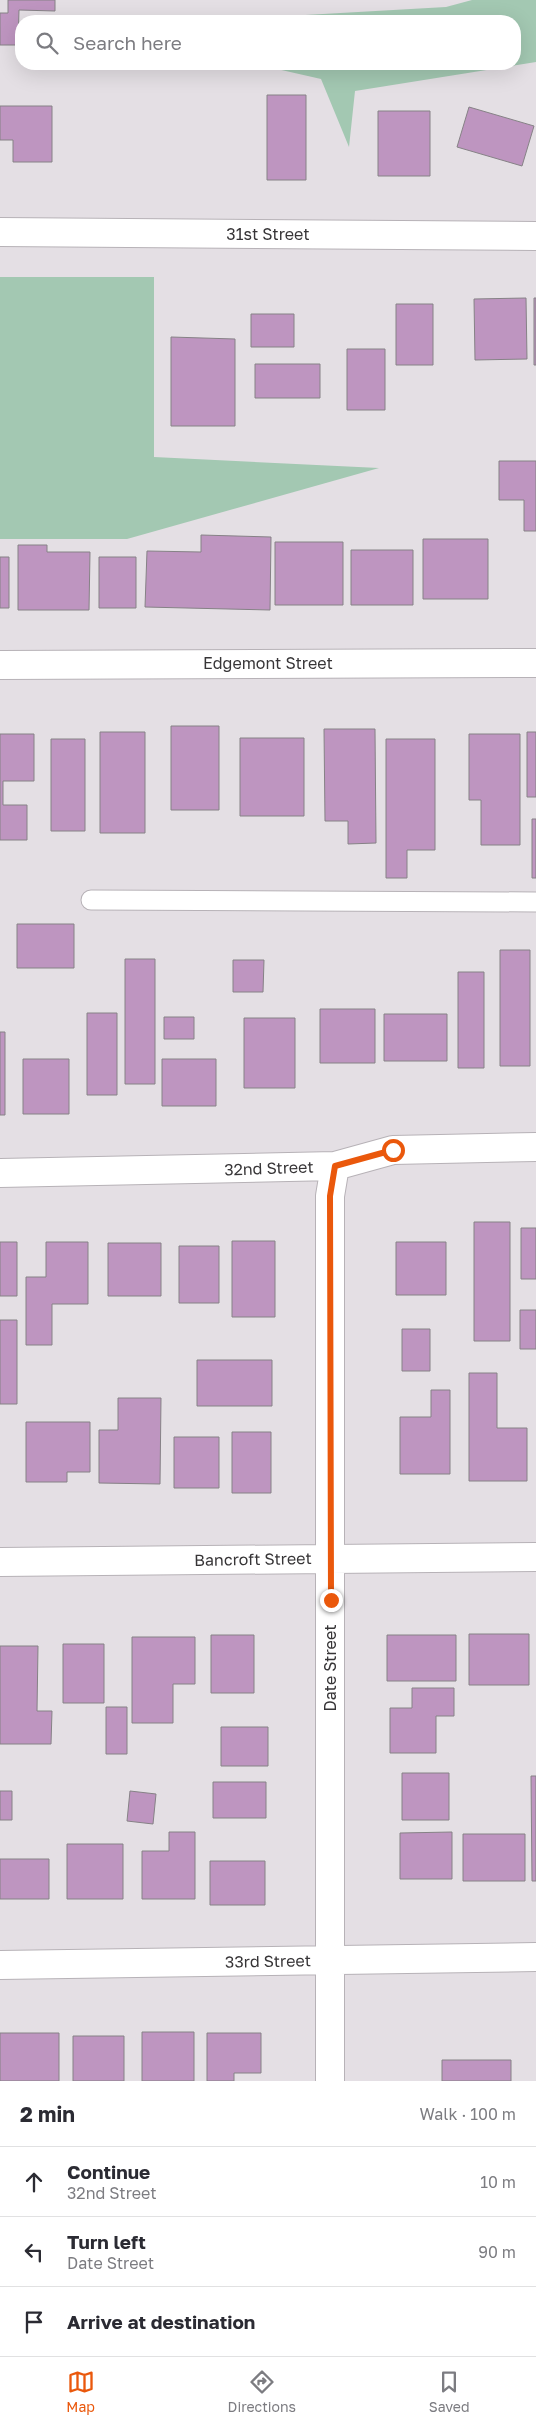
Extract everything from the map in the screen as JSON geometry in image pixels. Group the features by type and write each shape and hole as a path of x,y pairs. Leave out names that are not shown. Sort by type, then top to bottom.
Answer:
{"street":[{"name":"31st Street","path":"0,232 536,236"},
{"name":"Edgemont Street","path":"0,665 536,663"},
{"name":"32nd Street","path":"0,1173 335,1166 393,1150 536,1147"},
{"name":"Date Street","path":"330,2081 330,1196 335,1166"},
{"name":"Bancroft Street","path":"0,1562 536,1557"},
{"name":"33rd Street","path":"0,1965 536,1958"}],"lane":[{"path":"91,900 536,902"}],"green space":[{"path":"472,0 536,0 536,62 521,64 521,15 305,15 446,7"},
{"path":"281,70 486,70 355,91 349,147 321,79"},
{"path":"0,277 154,277 154,457 379,468 127,539 0,539"}],"building":[{"path":"8,0 55,0 55,11 19,10 19,15 15,15 15,45 0,45 0,13 8,13"},
{"path":"267,95 306,95 306,180 267,180"},
{"path":"0,106 52,106 52,162 13,162 13,140 0,140"},
{"path":"469,107 534,126 522,166 457,147"},
{"path":"378,111 430,111 430,176 378,176"},
{"path":"526,298 527,359 475,360 474,299"},
{"path":"534,298 536,298 536,365 534,365"},
{"path":"396,304 433,304 433,365 396,365"},
{"path":"251,314 294,314 294,347 251,347"},
{"path":"171,337 235,339 235,426 171,426"},
{"path":"347,349 385,349 385,410 347,410"},
{"path":"255,364 320,364 320,398 255,398"},
{"path":"499,461 536,461 536,531 524,531 524,500 499,500"},
{"path":"201,535 271,537 270,610 145,607 147,551 201,552"},
{"path":"423,539 488,539 488,599 423,599"},
{"path":"275,542 343,542 343,605 275,605"},
{"path":"18,545 47,545 47,552 90,552 89,610 18,610"},
{"path":"351,550 413,550 413,605 351,605"},
{"path":"0,557 9,557 9,608 0,608"},
{"path":"99,557 136,557 136,608 99,608"},
{"path":"171,726 219,726 219,810 171,810"},
{"path":"324,729 375,729 376,843 348,844 348,821 325,821"},
{"path":"100,732 145,732 145,833 100,833"},
{"path":"527,732 536,732 536,797 527,797"},
{"path":"0,734 34,734 34,781 3,781 3,805 27,805 27,840 0,840"},
{"path":"469,734 520,734 520,845 481,845 481,800 469,800"},
{"path":"240,738 304,738 304,816 240,816"},
{"path":"51,739 85,739 85,831 51,831"},
{"path":"386,739 435,739 435,850 407,850 407,878 386,878"},
{"path":"532,819 536,819 536,878 532,878"},
{"path":"17,924 74,924 74,968 17,968"},
{"path":"500,950 530,950 530,1066 500,1066"},
{"path":"125,959 155,959 155,1084 125,1084"},
{"path":"233,960 264,960 263,992 233,992"},
{"path":"458,972 484,972 484,1068 458,1068"},
{"path":"320,1009 375,1009 375,1063 320,1063"},
{"path":"87,1013 117,1013 117,1095 87,1095"},
{"path":"384,1014 447,1014 447,1061 384,1061"},
{"path":"164,1017 194,1017 194,1039 164,1039"},
{"path":"244,1018 295,1018 295,1088 244,1088"},
{"path":"0,1032 5,1032 5,1115 0,1115"},
{"path":"23,1059 69,1059 69,1114 23,1114"},
{"path":"162,1059 216,1059 216,1106 162,1106"},
{"path":"474,1222 510,1222 510,1341 474,1341"},
{"path":"521,1228 536,1228 536,1279 521,1279"},
{"path":"232,1241 275,1241 275,1317 232,1317"},
{"path":"0,1242 17,1242 17,1296 0,1296"},
{"path":"46,1242 88,1242 88,1304 52,1304 52,1345 26,1345 26,1277 46,1277"},
{"path":"396,1242 446,1242 446,1295 396,1295"},
{"path":"108,1243 161,1243 161,1296 108,1296"},
{"path":"179,1246 219,1246 219,1303 179,1303"},
{"path":"520,1310 536,1310 536,1349 520,1349"},
{"path":"0,1320 17,1320 17,1404 0,1404"},
{"path":"402,1329 430,1329 430,1371 402,1371"},
{"path":"197,1360 272,1360 272,1406 197,1406"},
{"path":"469,1373 497,1373 497,1428 527,1428 527,1481 469,1481"},
{"path":"431,1390 450,1390 450,1474 400,1474 400,1417 431,1417"},
{"path":"118,1398 161,1398 160,1484 99,1483 99,1430 118,1430"},
{"path":"26,1422 90,1422 90,1472 67,1472 67,1482 26,1482"},
{"path":"232,1432 271,1432 271,1493 232,1493"},
{"path":"174,1437 219,1437 219,1488 174,1488"},
{"path":"469,1634 529,1634 529,1685 469,1685"},
{"path":"211,1635 254,1635 254,1693 211,1693"},
{"path":"387,1635 456,1635 456,1681 387,1681"},
{"path":"132,1637 195,1637 195,1684 173,1684 173,1723 132,1723"},
{"path":"63,1644 104,1644 104,1703 63,1703"},
{"path":"0,1646 38,1646 37,1711 52,1711 51,1744 0,1744"},
{"path":"412,1688 454,1688 454,1716 436,1716 436,1753 390,1753 390,1708 412,1708"},
{"path":"106,1707 127,1707 127,1754 106,1754"},
{"path":"221,1727 268,1727 268,1766 221,1766"},
{"path":"402,1773 449,1773 449,1820 402,1820"},
{"path":"531,1776 536,1776 536,1881 532,1881"},
{"path":"213,1782 266,1782 266,1818 213,1818"},
{"path":"0,1791 12,1791 12,1820 0,1820"},
{"path":"130,1791 156,1794 153,1824 127,1821"},
{"path":"169,1832 195,1832 195,1899 142,1899 142,1851 169,1851"},
{"path":"452,1832 452,1879 400,1879 400,1833"},
{"path":"463,1834 525,1834 525,1881 463,1881"},
{"path":"67,1844 123,1844 123,1899 67,1899"},
{"path":"0,1859 49,1859 49,1899 0,1899"},
{"path":"210,1861 265,1861 265,1905 210,1905"},
{"path":"142,2032 194,2032 194,2081 142,2081"},
{"path":"0,2033 59,2033 59,2081 0,2081"},
{"path":"207,2033 261,2033 261,2073 234,2073 234,2081 207,2081"},
{"path":"73,2036 124,2036 124,2081 73,2081"},
{"path":"442,2060 511,2060 511,2081 442,2081"}],"route":[{"path":"331,1600 329,1511 330,1196 335,1166 393,1150"}]}
